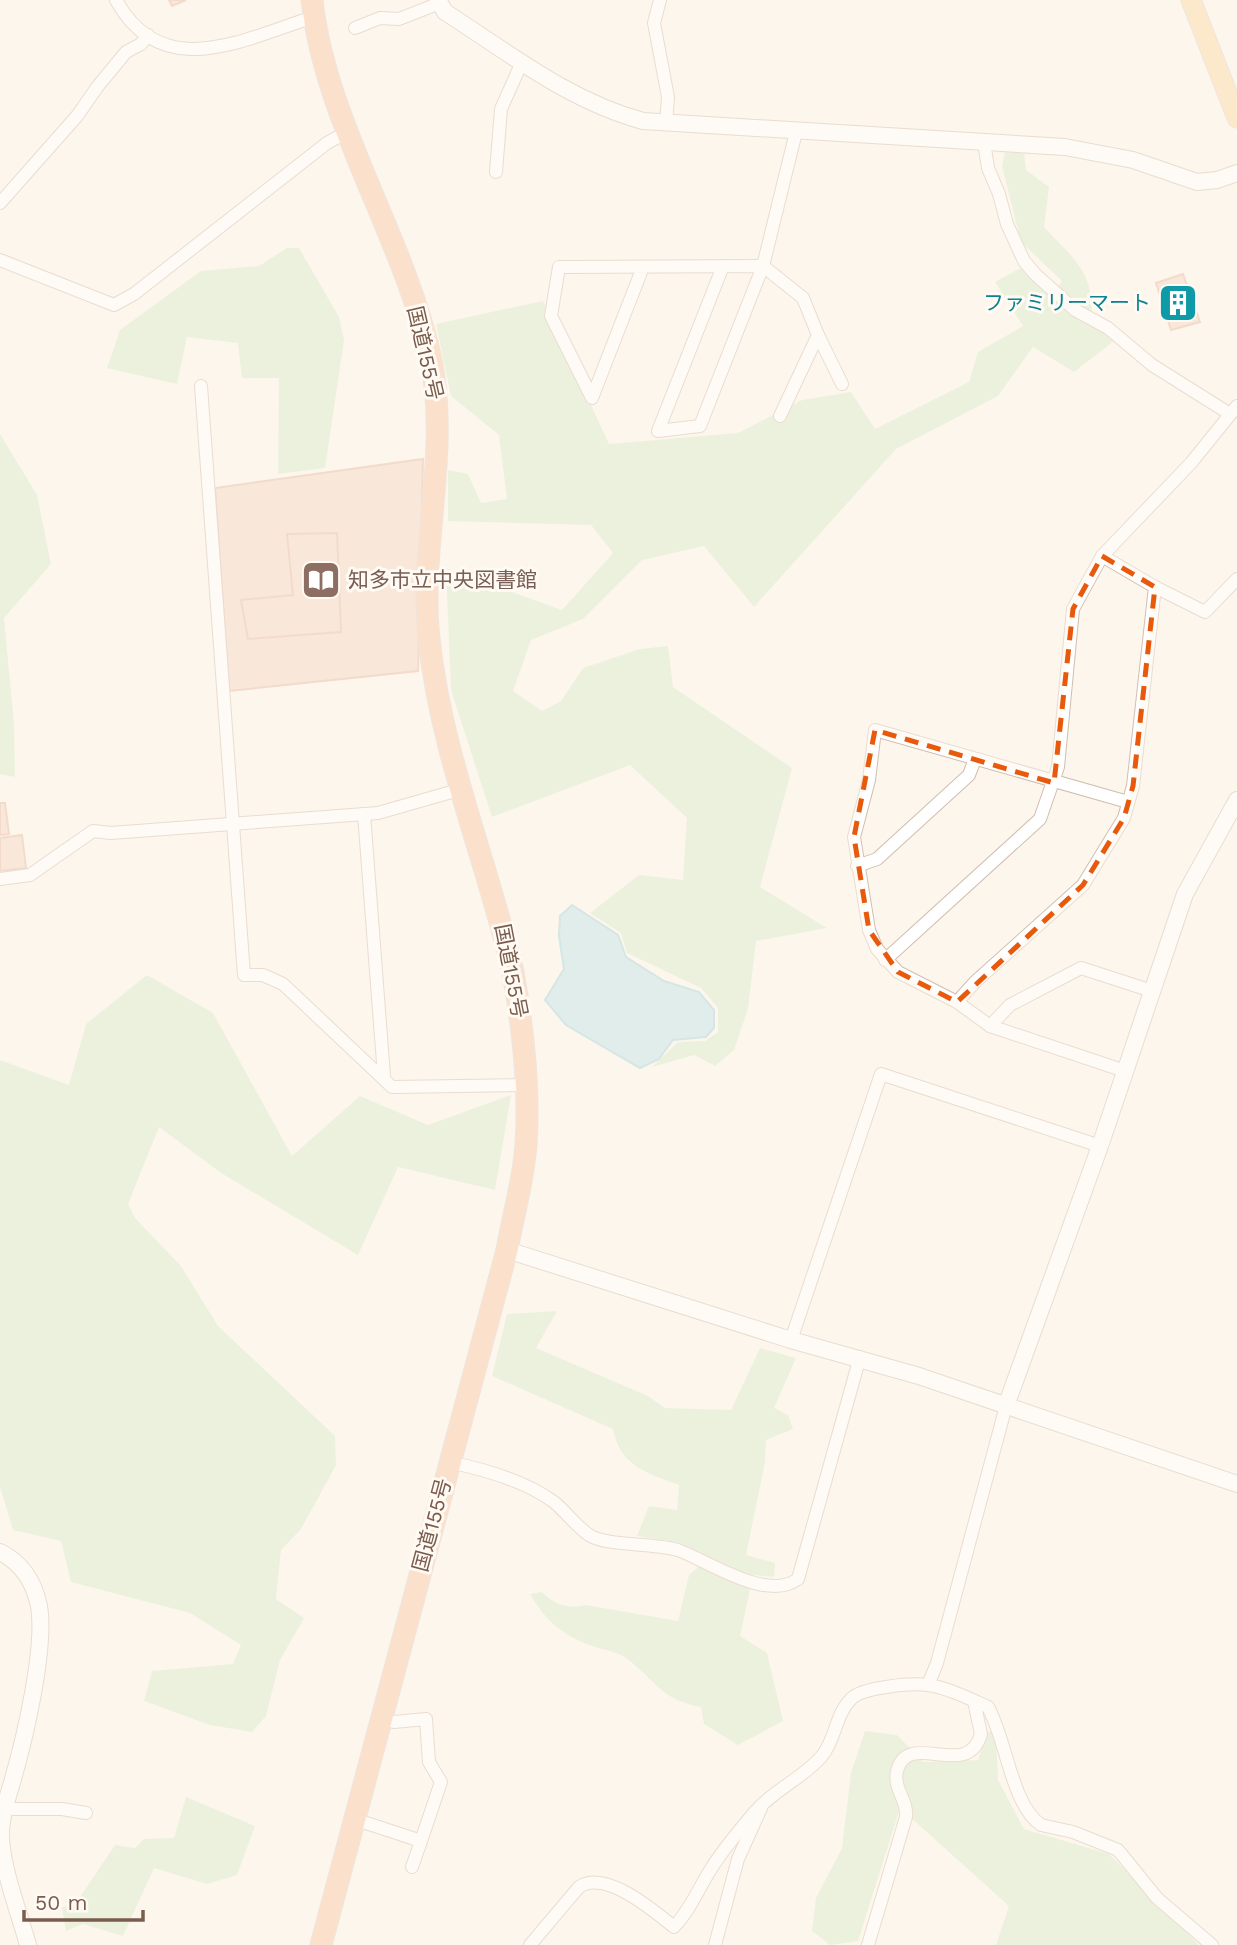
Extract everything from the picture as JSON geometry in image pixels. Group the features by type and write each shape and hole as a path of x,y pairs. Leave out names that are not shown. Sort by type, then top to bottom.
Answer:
{"highway":[{"name":"国道155号","path":"313,8 329,76 407,281 430,355 437,409 428,584 429,636 435,688 513,972 526,1085 526,1145 507,1250 321,1945"}],"main road":[{"path":"1191,0 1237,118"}],"street":[{"path":"114,0 125,15 148,35 169,48 197,51 313,8"},
{"path":"660,0 654,23 668,97 666,124"},
{"path":"355,28 380,18 399,19 439,1 445,12 593,105 643,121 984,142 1102,153 1156,167 1197,182 1217,180 1237,173"},
{"path":"0,203 77,116 119,61 148,35"},
{"path":"496,172 501,109 522,62"},
{"path":"0,260 114,305 134,294 327,144 349,131"},
{"path":"723,267 659,431 700,426 763,266 796,132"},
{"path":"886,960 1040,819 1054,783 1073,610 1102,556 1191,463 1234,410 1152,365 1108,328 1075,310 1035,274 1024,261 1007,224 988,168 984,142"},
{"path":"643,267 593,398 551,316 559,267 763,266 803,298 842,384"},
{"path":"780,416 818,335"},
{"path":"201,386 244,975 263,975 283,984 384,1076 392,1087 526,1085"},
{"path":"1102,556 1205,612 1237,579"},
{"path":"957,1002 975,982 1083,885 1124,818 1133,786 1155,587"},
{"path":"1125,1071 990,1026 957,1002 898,972 886,960 869,930 854,837 869,780 874,730 1128,802"},
{"path":"857,866 877,859 969,775 975,759"},
{"path":"0,879 30,875 93,831 110,833 364,814 462,789"},
{"path":"928,1685 937,1663 1006,1406 1100,1146 1185,894 1237,800"},
{"path":"364,814 384,1076"},
{"path":"990,1026 1010,1005 1081,968 1152,991"},
{"path":"791,1340 881,1074 1100,1146"},
{"path":"507,1250 791,1340 860,1357 1237,1484"},
{"path":"449,1462 478,1468 552,1501 590,1537 676,1549 734,1576 765,1585 789,1586 798,1579 860,1357"},
{"path":"0,1552 22,1568 30,1579 40,1619 30,1707 4,1809 1,1836 28,1945"},
{"path":"530,1945 588,1880 623,1892 674,1927 694,1902 710,1870 762,1805 785,1783 802,1775 821,1756 831,1742 841,1714 852,1698 873,1689 928,1685 988,1707 996,1721 1017,1790 1034,1820 1041,1825 1106,1843 1118,1850 1157,1898 1212,1945"},
{"path":"869,1945 906,1817 907,1807 895,1783 899,1766 911,1755 920,1752 958,1756 972,1751 981,1734 974,1701"},
{"path":"381,1719 394,1722 426,1719 429,1762 441,1782 412,1867"},
{"path":"715,1945 738,1859 762,1805"},
{"path":"4,1809 62,1809 86,1813"},
{"path":"354,1819 382,1830 403,1833 420,1844"}],"highlighted area":[{"path":"1102,556 1155,587 1133,786 1124,818 1083,885 957,1002 898,972 869,930 854,837 875,730 1054,783 1073,609"}],"green space":[{"path":"1005,152 1024,152 1026,170 1049,187 1044,227 1081,269 1090,292 1091,322 1114,341 1074,372 1033,347 998,396 896,449 754,607 704,546 642,560 583,619 531,640 513,691 542,711 561,701 583,668 640,649 668,646 673,687 792,768 760,887 827,928 756,941 748,1009 734,1050 715,1066 694,1055 652,1067 678,1042 705,1041 718,1032 718,1008 701,988 627,953 621,933 590,913 639,875 683,880 687,818 630,765 492,817 451,690 446,568 562,610 613,553 591,525 448,521 448,470 468,474 481,503 507,499 499,435 451,396 436,324 543,301 609,444 738,433 802,400 851,392 875,429 969,382 978,352 1023,326 995,282 1021,268 1053,294 1062,281 1021,242 1002,166"},
{"path":"287,248 299,248 339,317 344,340 325,468 278,474 279,378 242,378 238,343 187,337 177,384 107,368 120,330 201,271 259,266"},
{"path":"0,434 37,495 51,564 4,618 14,724 15,777 0,774"},
{"path":"147,975 213,1013 292,1156 360,1096 428,1125 511,1095 495,1190 398,1167 358,1255 221,1173 159,1127 128,1204 135,1218 181,1266 218,1326 335,1436 336,1465 301,1529 281,1550 276,1599 304,1618 280,1660 266,1716 252,1732 210,1725 144,1701 152,1671 233,1664 241,1645 190,1613 71,1582 61,1541 13,1530 0,1487 0,1060 69,1085 86,1024"},
{"path":"557,1311 536,1348 648,1396 665,1408 731,1410 760,1348 796,1358 774,1408 788,1415 793,1429 766,1440 765,1462 746,1555 775,1563 774,1577 753,1575 740,1636 767,1653 783,1721 738,1745 704,1724 701,1707 687,1704 667,1694 626,1658 565,1633 543,1613 530,1594 542,1592 557,1603 567,1606 586,1605 678,1621 689,1575 697,1568 703,1553 676,1542 637,1536 649,1506 677,1510 679,1485 646,1472 629,1460 622,1452 613,1429 492,1376 507,1314"},
{"path":"865,1731 897,1735 923,1762 978,1760 987,1732 996,1731 998,1780 1024,1829 1109,1854 1199,1945 996,1945 1009,1906 900,1808 858,1941 830,1945 812,1931 816,1898 842,1848 851,1773"},
{"path":"186,1797 255,1826 237,1875 207,1884 154,1868 123,1936 83,1924 66,1931 62,1907 74,1906 115,1845 135,1848 144,1839 174,1838"}],"water":[{"path":"572,905 618,935 626,957 664,981 699,992 714,1010 714,1028 706,1037 673,1040 659,1059 640,1068 566,1025 545,1000 564,969 559,936 560,916"}],"building":[{"path":"169,0 186,0 172,6"},
{"name":"ファミリーマート","path":"1183,274 1200,322 1171,330 1156,283"},
{"name":"知多市立中央図書館","path":"423,459 418,671 229,691 215,488"},
{"path":"337,533 341,632 248,639 241,600 293,595 287,534"},
{"path":"0,803 5,803 9,834 0,835"},
{"path":"22,835 26,868 0,871 0,838"}],"place":[{"name":"ファミリーマート","path":"1178,303"},
{"name":"知多市立中央図書館","path":"321,580"}]}
